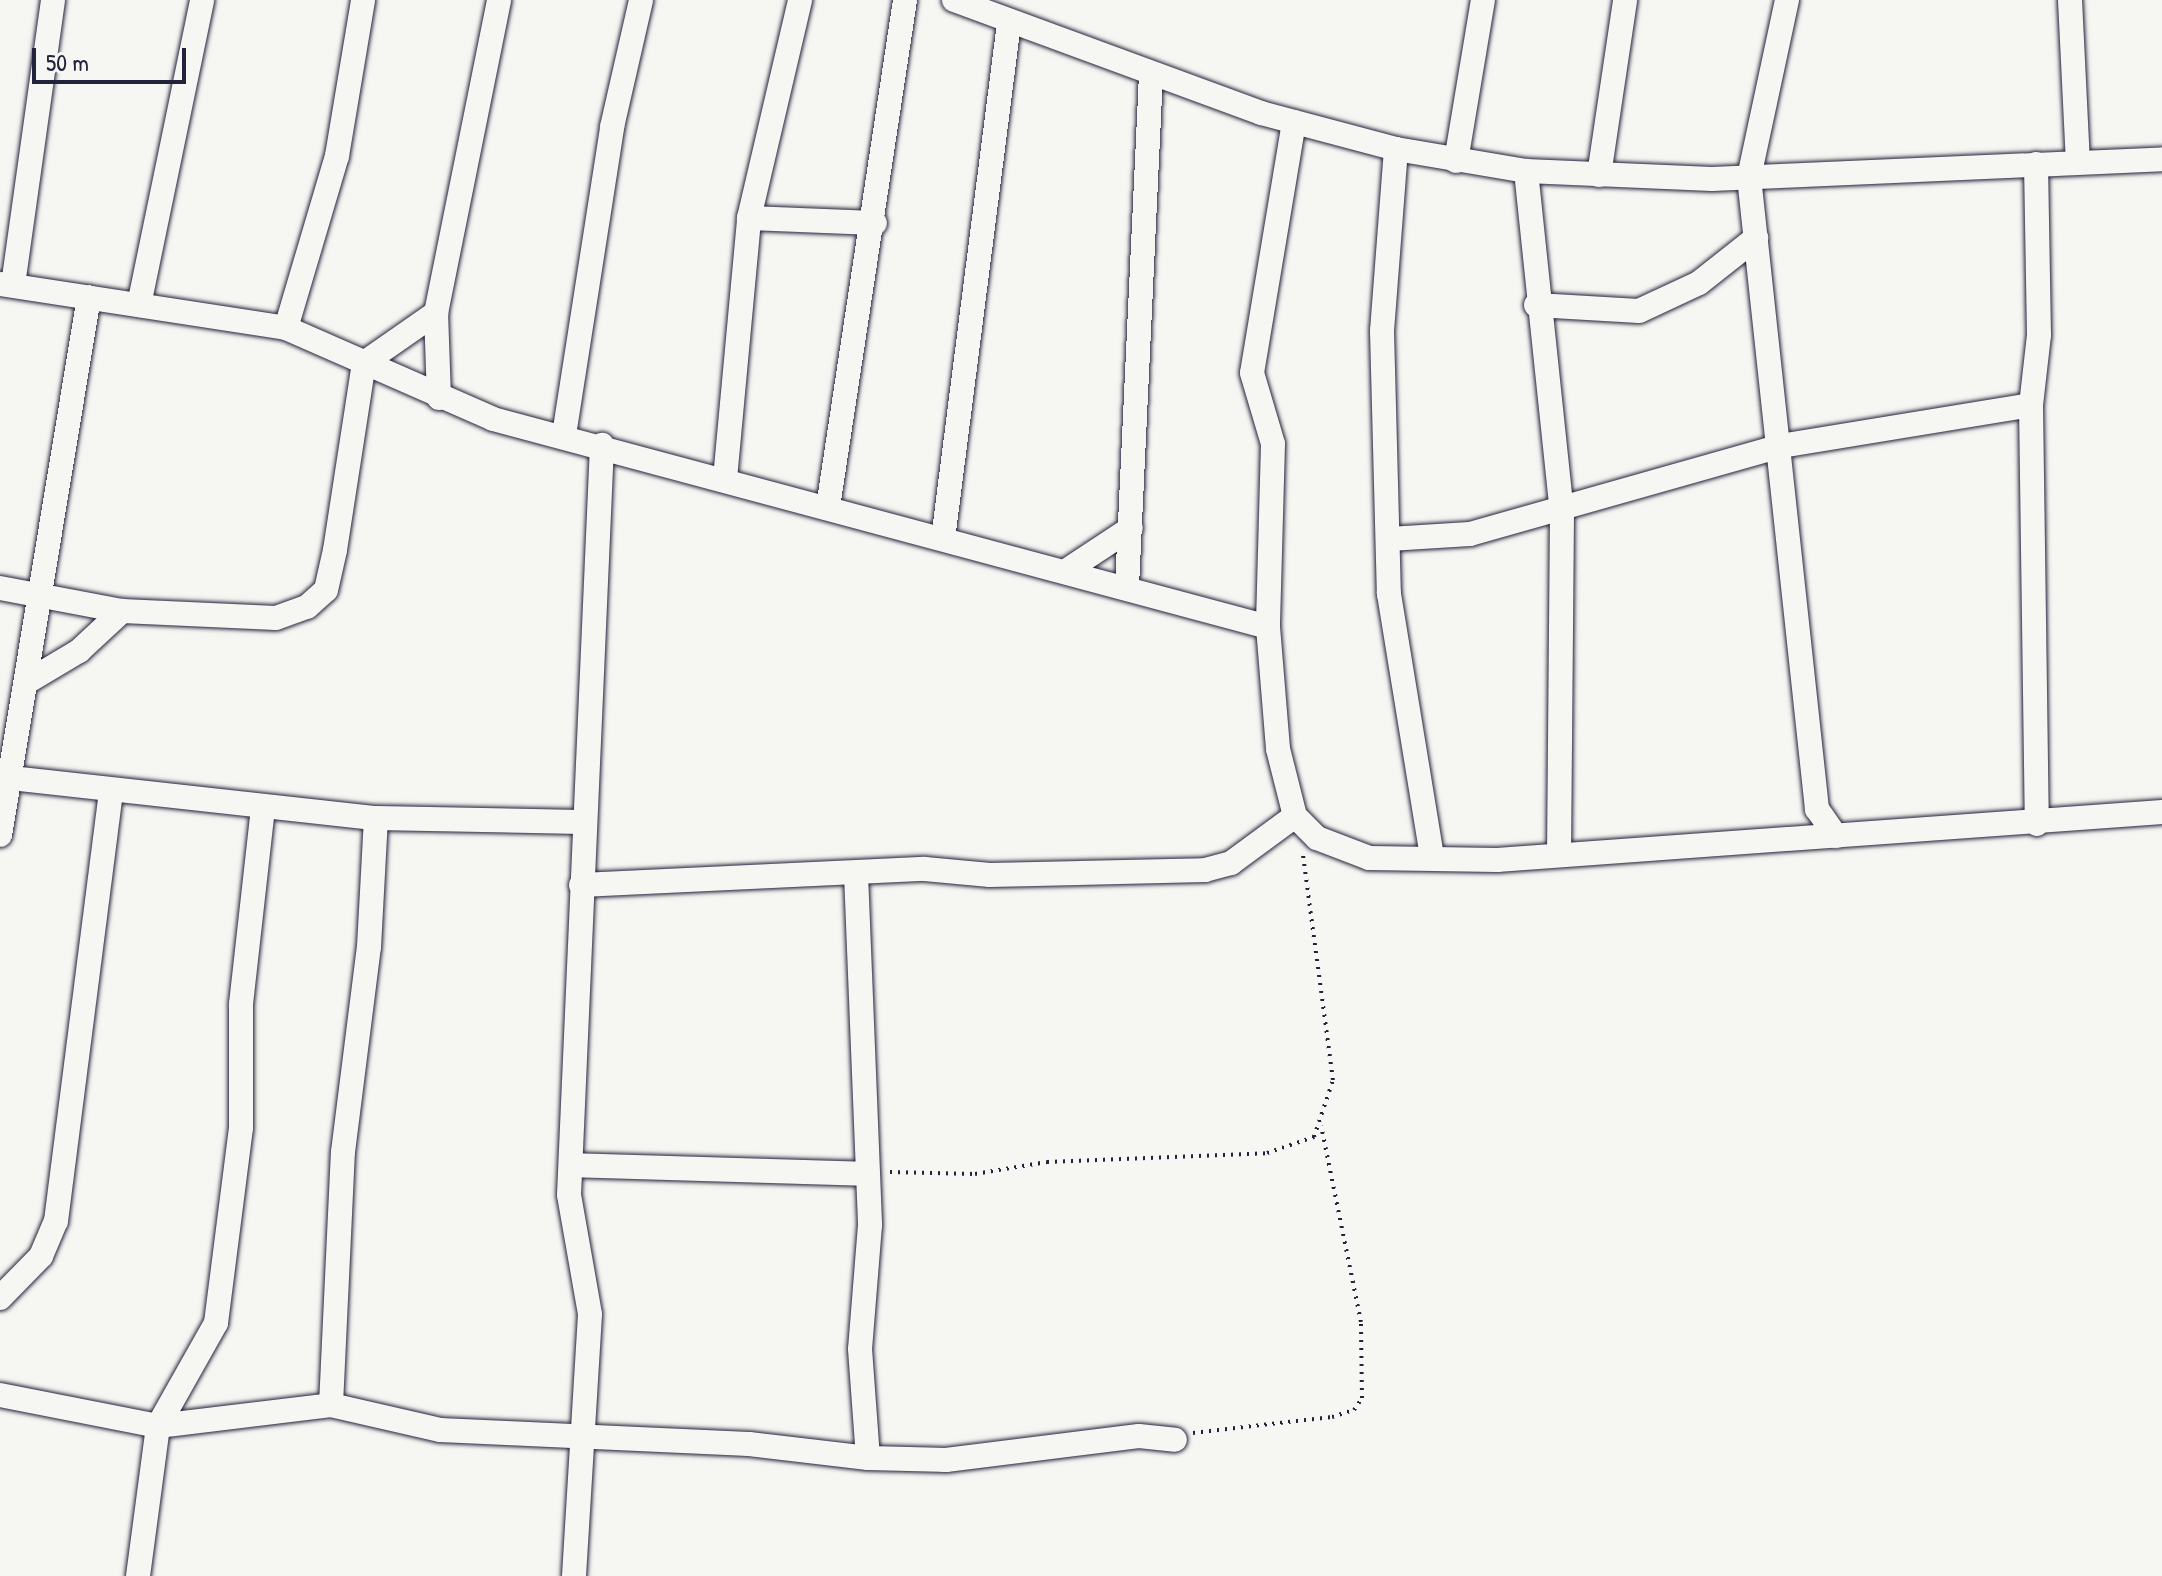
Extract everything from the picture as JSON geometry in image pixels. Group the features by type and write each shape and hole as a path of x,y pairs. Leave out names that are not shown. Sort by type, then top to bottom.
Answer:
{"street":[{"path":"53,0 6,285 286,328 439,398 943,539 1069,569 1268,627"},
{"path":"139,305 202,0"},
{"path":"286,328 337,156 363,0"},
{"path":"439,398 436,313 499,0"},
{"path":"564,435 612,127 641,0"},
{"path":"725,479 749,218 800,0"},
{"path":"828,507 875,223 905,0"},
{"path":"954,0 1151,75 1294,122 1396,149 1526,171 1749,177 2162,159"},
{"path":"1456,161 1483,0"},
{"path":"1599,175 1625,0"},
{"path":"1787,0 1749,177 1781,446 1817,809 1836,836"},
{"path":"2070,0 2078,162"},
{"path":"943,539 1009,23"},
{"path":"1127,587 1151,75"},
{"path":"1294,122 1252,373 1273,444 1268,627 1278,749 1304,831"},
{"path":"1396,149 1382,331 1395,659 1432,857"},
{"path":"2036,164 2039,335 2031,405 2037,824"},
{"path":"1526,171 1536,305 1562,513 1559,854"},
{"path":"749,218 875,223"},
{"path":"1536,305 1639,311 1699,283 1756,238"},
{"path":"0,835 11,778 8,744 27,682 36,595 89,297"},
{"path":"0,588 122,611 276,618 307,607 326,590 364,363 436,313"},
{"path":"1389,539 1470,534 1562,513 1781,446 2031,405"},
{"path":"574,1576 587,1434 590,1314 575,1257 571,1165 581,822 602,445"},
{"path":"1069,569 1131,528"},
{"path":"27,682 79,651 122,611"},
{"path":"11,778 111,792 376,818 581,822"},
{"path":"0,1298 41,1256 56,1221 111,792"},
{"path":"138,1576 158,1426 216,1323 241,1128 241,1004 263,807"},
{"path":"1792,838 1817,809"},
{"path":"581,885 856,874 1205,870 1261,844 1304,831 1369,858 1432,857 1559,854 2037,824 2162,812"},
{"path":"331,1405 343,1152 369,947 376,818"},
{"path":"856,874 868,1174 860,1349 868,1458"},
{"path":"571,1165 868,1174"},
{"path":"0,1395 158,1426 331,1405 440,1430 587,1434 868,1458 996,1457 1139,1436 1175,1440"}],"path":[{"path":"1175,1440 1332,1417 1354,1410 1362,1398 1361,1322 1320,1139 1333,1080 1304,831"},
{"path":"868,1174 1267,1153 1297,1148 1322,1120"}]}
